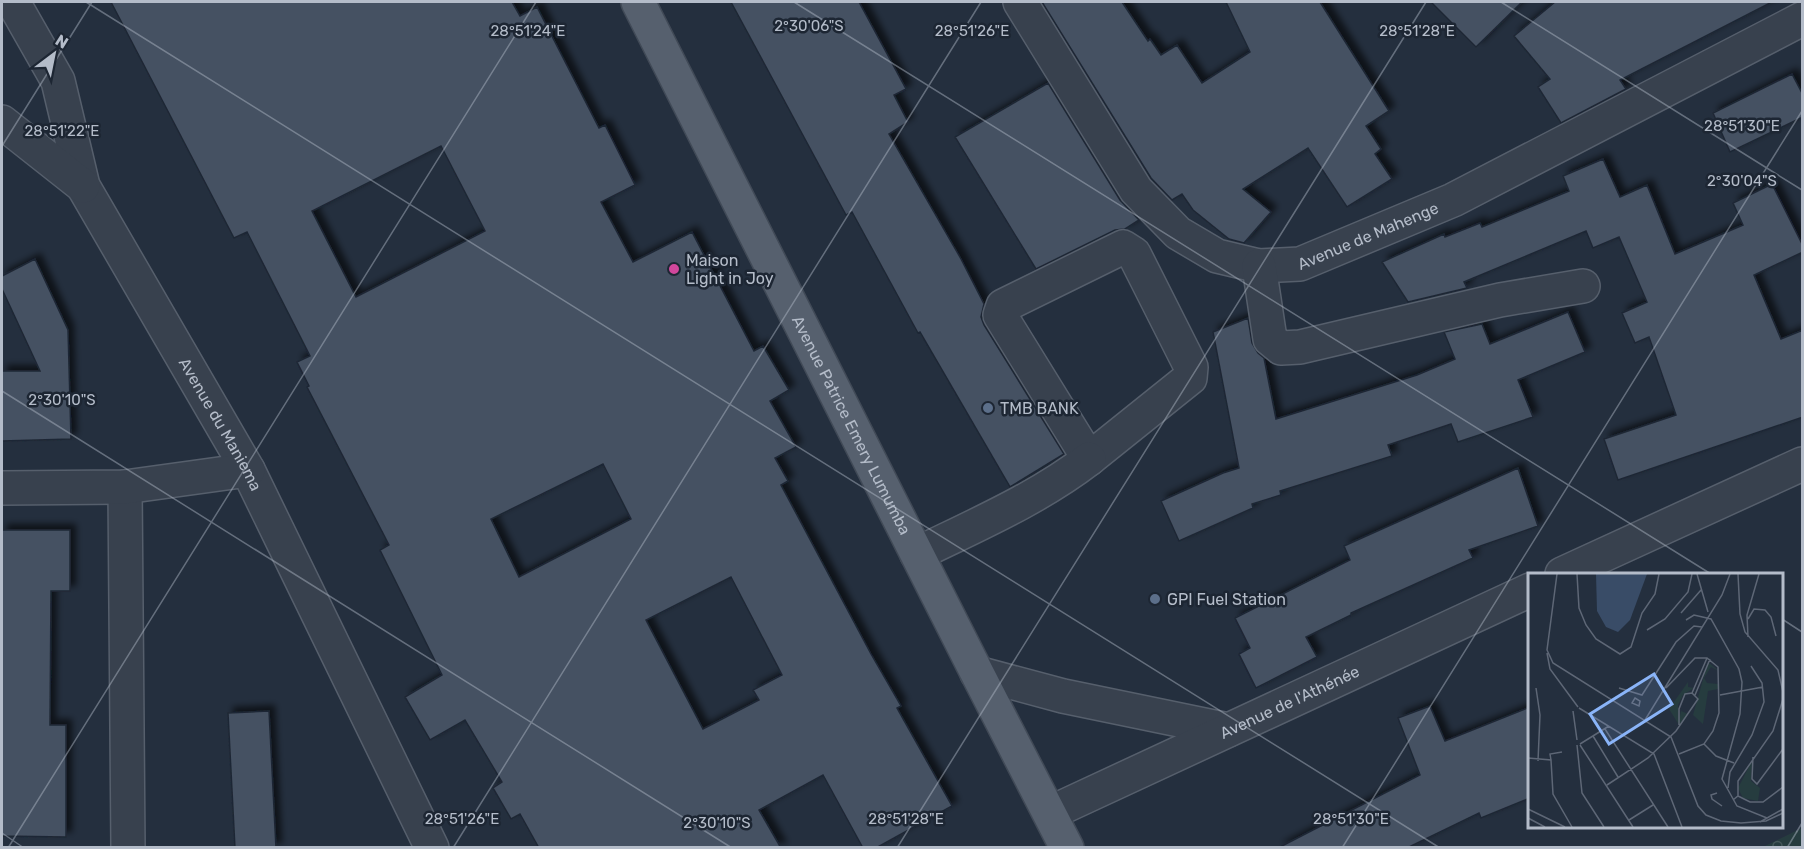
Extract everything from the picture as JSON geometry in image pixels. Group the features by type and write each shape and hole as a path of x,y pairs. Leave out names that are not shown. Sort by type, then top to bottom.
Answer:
{"main road":[{"name":"Avenue Patrice Emery Lumumba","path":"638,2 1067,848"}],"street":[{"name":"Avenue du Maniema","path":"13,2 58,81 84,186 248,470 432,848"},
{"name":"Avenue de Mahenge","path":"1020,2 1137,190 1178,233 1217,256 1260,266 1300,264 1453,200 1803,19"},
{"path":"2,122 84,186"},
{"path":"917,554 1022,503 1068,476 1190,378 1191,367 1134,254 1123,247 1003,306 1000,315 1089,459"},
{"path":"1260,266 1270,339 1281,348 1300,348 1500,300 1583,286"},
{"path":"1564,573 1803,464"},
{"path":"2,488 125,487 248,470"},
{"path":"125,487 128,848"},
{"name":"Avenue de l'Athénée","path":"1050,813 1528,591"},
{"path":"977,674 1063,696 1228,730"}],"green space":[{"path":"1802,828 1802,847 1763,847"}],"building":[{"path":"111,2 512,2 520,16 537,7 599,128 605,125 635,185 601,202 633,262 692,232 754,351 763,346 789,390 770,401 796,447 775,458 788,481 781,485 901,706 897,708 952,806 876,848 863,848 823,775 759,810 781,848 539,848 520,814 511,819 493,788 502,782 465,720 430,740 405,697 442,675 380,550 389,545 307,387 309,386 297,362 310,356 247,232 234,238","holes":["441,146 485,231 356,297 312,211","603,464 631,519 519,577 491,519","731,577 782,675 753,690 759,700 703,729 646,620"]},
{"path":"731,2 859,2 906,89 894,95 908,122 889,134 961,259 984,304 981,317 984,325 1064,454 1010,487 920,332 918,333 852,212 846,215"},
{"path":"1042,2 1122,2 1148,41 1150,39 1161,55 1177,45 1202,83 1250,52 1226,2 1320,2 1389,111 1366,126 1381,149 1375,154 1392,179 1347,207 1308,148 1243,189 1271,212 1244,243 1229,239 1193,210 1182,194 1172,200 1151,178"},
{"path":"1431,2 1522,2 1476,47"},
{"path":"1555,2 1772,2 1620,80 1626,89 1561,123 1538,87 1550,79 1514,36"},
{"path":"1792,74 1803,95 1803,117 1730,152 1713,113"},
{"path":"1048,83 1120,200 1139,220 1125,229 1115,230 1036,269 955,137"},
{"path":"1603,159 1620,197 1647,185 1675,254 1743,225 1733,203 1772,184 1803,246 1803,252 1754,275 1781,339 1803,330 1803,417 1618,480 1604,439 1676,415 1649,337 1635,343 1622,313 1647,302 1619,237 1593,248 1586,231 1464,282 1467,288 1408,302 1382,262 1444,234 1445,237 1480,223 1482,227 1569,191 1563,176"},
{"path":"35,259 68,330 71,439 2,441 2,371 40,371 2,289 2,276"},
{"path":"1568,312 1585,352 1518,380 1533,417 1458,442 1451,424 1388,445 1392,456 1280,491 1281,495 1252,504 1253,508 1179,541 1161,501 1239,468 1213,332 1248,318 1252,343 1264,358 1276,419 1417,375 1455,359 1444,332 1482,324 1490,344"},
{"path":"1518,468 1538,526 1469,550 1473,558 1351,613 1306,637 1317,657 1256,688 1239,654 1250,648 1235,618 1350,560 1344,546"},
{"path":"2,530 70,530 70,591 51,591 50,725 66,725 66,837 2,836"},
{"path":"1430,706 1445,741 1528,708 1528,799 1481,818 1479,813 1407,848 1278,848 1420,775 1398,718"},
{"path":"269,711 276,848 235,848 228,713"}],"place":[{"name":"Maison Light in Joy","path":"674,269"},
{"name":"TMB BANK","path":"988,408"},
{"name":"GPI Fuel Station","path":"1155,599"}]}
